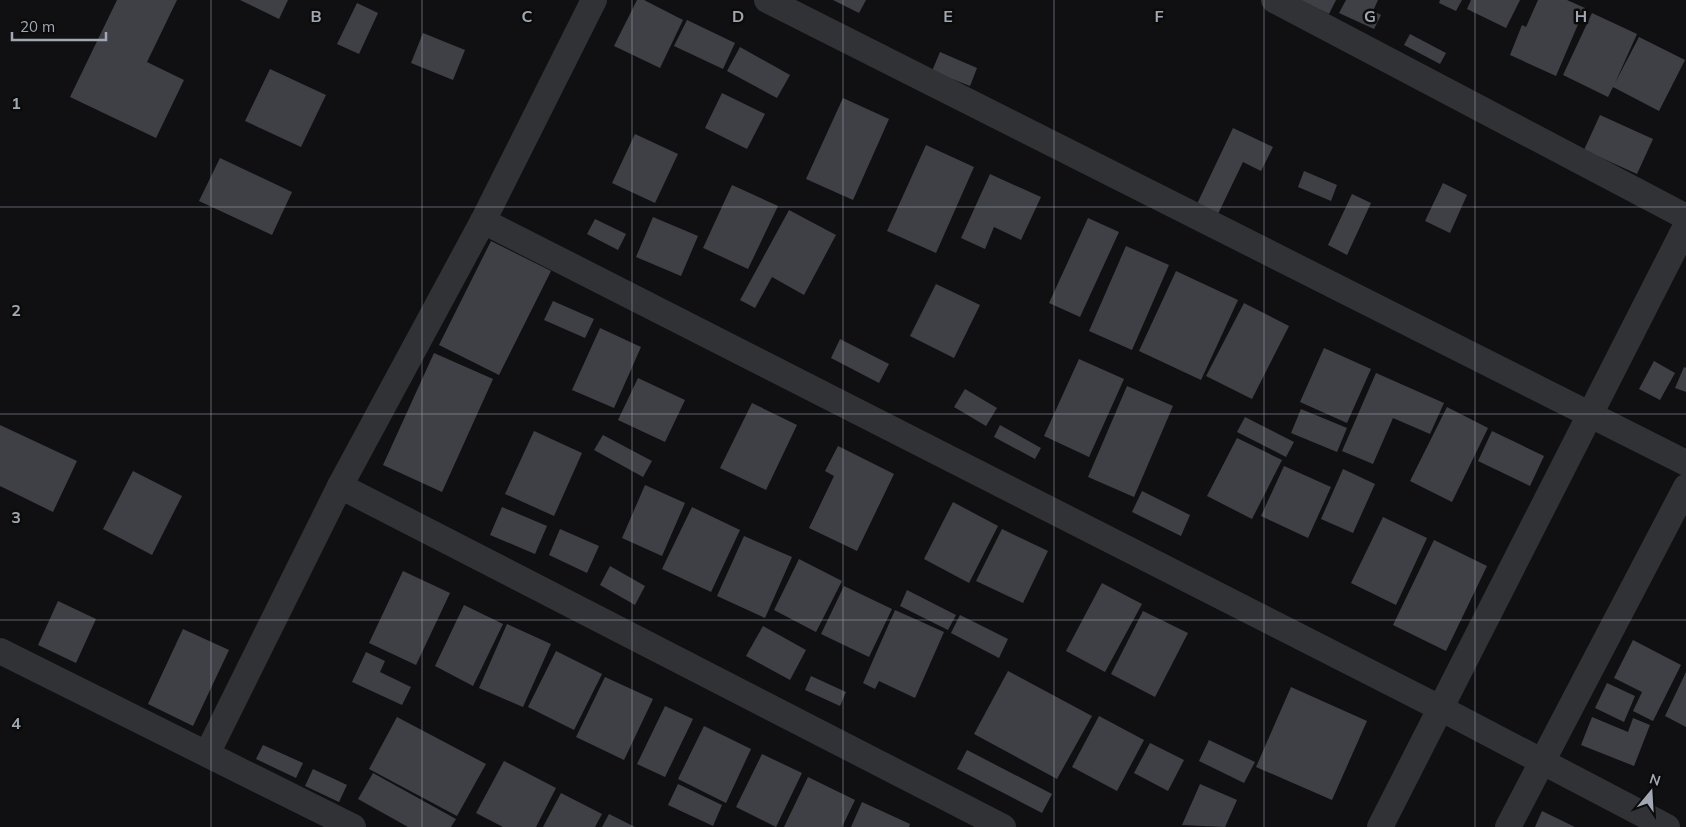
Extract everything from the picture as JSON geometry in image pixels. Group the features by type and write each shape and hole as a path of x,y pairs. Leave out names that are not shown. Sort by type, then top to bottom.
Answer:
{"street":[{"path":"207,754 340,486 483,221 594,0"},
{"path":"767,0 1686,463"},
{"path":"1274,0 1686,217"},
{"path":"483,221 1440,708 1541,763 1667,827"},
{"path":"1380,827 1592,415 1686,226"},
{"path":"340,486 1003,827"},
{"path":"1508,827 1686,487"},
{"path":"0,651 353,827"}],"building":[{"path":"117,0 177,0 147,62 184,80 156,138 70,97"},
{"path":"240,0 288,0 279,19"},
{"path":"637,0 644,0 683,20 660,68 614,46"},
{"path":"833,0 866,0 859,13"},
{"path":"1300,0 1336,0 1329,14"},
{"path":"1346,0 1378,0 1373,11 1381,15 1374,29 1339,13"},
{"path":"1440,0 1462,0 1456,11 1439,3"},
{"path":"1471,0 1520,0 1506,28 1467,9"},
{"path":"1538,0 1567,0 1585,8 1556,76 1510,55 1522,25 1526,27"},
{"path":"357,3 378,13 359,54 337,44"},
{"path":"1592,13 1637,34 1615,83 1639,37 1685,60 1659,111 1613,87 1608,97 1563,75"},
{"path":"687,20 735,43 723,69 674,46"},
{"path":"423,33 465,50 453,80 411,63"},
{"path":"1410,34 1446,53 1440,64 1404,45"},
{"path":"740,47 790,75 777,98 727,71"},
{"path":"940,52 977,68 970,86 932,71"},
{"path":"270,69 326,95 301,147 245,121"},
{"path":"722,93 765,114 747,149 705,128"},
{"path":"843,98 889,119 853,200 806,179"},
{"path":"1600,115 1653,139 1637,174 1584,150"},
{"path":"1233,128 1273,147 1261,171 1243,162 1217,216 1196,206"},
{"path":"635,134 678,154 655,203 612,183"},
{"path":"926,145 974,167 936,253 887,231"},
{"path":"220,158 292,192 272,235 199,201"},
{"path":"1304,171 1337,185 1331,201 1298,187"},
{"path":"990,174 1041,197 1021,240 994,227 985,249 961,238"},
{"path":"1443,183 1467,195 1450,233 1425,221"},
{"path":"732,185 778,206 748,269 703,248"},
{"path":"1352,194 1371,203 1347,255 1328,245"},
{"path":"789,210 836,235 804,295 772,277 755,308 740,300"},
{"path":"653,217 698,236 681,276 636,257"},
{"path":"1088,218 1119,232 1080,317 1049,303"},
{"path":"595,219 626,234 618,250 587,234"},
{"path":"491,241 551,271 499,375 439,345"},
{"path":"1126,246 1169,265 1132,350 1089,331"},
{"path":"1176,271 1238,300 1201,380 1139,351"},
{"path":"936,284 980,305 954,358 910,336"},
{"path":"553,301 594,319 585,338 544,320"},
{"path":"1244,303 1289,326 1252,399 1206,376"},
{"path":"600,328 641,347 614,408 572,390"},
{"path":"840,339 889,364 879,383 831,358"},
{"path":"1324,348 1371,369 1347,423 1300,402"},
{"path":"434,353 493,379 442,492 383,465"},
{"path":"1079,359 1124,379 1089,457 1044,436"},
{"path":"1654,361 1675,373 1660,400 1639,389"},
{"path":"1684,367 1686,368 1686,392 1675,388"},
{"path":"1376,373 1444,403 1430,434 1393,418 1373,464 1342,451"},
{"path":"638,378 685,400 665,442 618,420"},
{"path":"1127,386 1173,406 1134,497 1088,477"},
{"path":"965,389 997,408 986,426 954,407"},
{"path":"752,403 797,425 766,490 720,468"},
{"path":"1447,407 1488,428 1452,502 1410,481"},
{"path":"1301,409 1347,428 1337,452 1291,433"},
{"path":"1245,417 1294,442 1286,457 1237,432"},
{"path":"0,425 77,461 53,512 0,486"},
{"path":"1000,425 1041,448 1035,459 994,437"},
{"path":"534,431 582,453 554,516 505,494"},
{"path":"1492,431 1544,456 1530,486 1478,461"},
{"path":"603,435 652,461 643,477 594,450"},
{"path":"1237,438 1282,460 1252,519 1207,496"},
{"path":"838,446 894,474 857,551 809,528 834,476 825,471"},
{"path":"1284,466 1331,487 1308,538 1261,516"},
{"path":"1343,469 1375,484 1353,533 1321,519"},
{"path":"133,471 182,496 152,555 103,529"},
{"path":"645,485 685,503 662,556 622,538"},
{"path":"1142,491 1190,515 1181,536 1132,512"},
{"path":"953,502 998,526 969,583 924,559"},
{"path":"502,507 547,526 535,554 490,535"},
{"path":"692,507 740,530 711,592 662,569"},
{"path":"1383,517 1427,538 1396,605 1351,583"},
{"path":"560,529 599,546 587,573 549,555"},
{"path":"1002,529 1048,551 1023,603 976,581"},
{"path":"744,536 792,557 765,618 717,596"},
{"path":"1434,540 1487,566 1446,651 1393,625"},
{"path":"799,559 842,581 816,632 774,610"},
{"path":"610,566 645,586 635,605 600,585"},
{"path":"403,571 450,593 416,665 369,643"},
{"path":"1102,583 1142,604 1105,672 1066,651"},
{"path":"844,586 892,609 869,657 821,634"},
{"path":"907,590 956,615 948,630 900,606"},
{"path":"58,601 96,619 76,663 38,645"},
{"path":"464,605 503,624 473,686 435,666"},
{"path":"895,610 944,632 915,698 879,681 875,689 863,683"},
{"path":"1143,611 1188,633 1155,697 1111,674"},
{"path":"960,615 1008,639 999,658 951,633"},
{"path":"507,624 551,644 523,707 479,688"},
{"path":"763,626 806,650 790,680 746,656"},
{"path":"183,629 229,650 193,726 148,704"},
{"path":"1633,640 1681,665 1653,721 1633,711 1642,692 1614,678"},
{"path":"556,651 602,674 574,730 528,707"},
{"path":"366,652 385,661 380,672 411,687 402,705 352,682"},
{"path":"1008,671 1092,716 1057,779 974,734"},
{"path":"1686,672 1686,727 1665,716"},
{"path":"811,676 846,692 840,706 805,690"},
{"path":"605,677 653,699 624,760 576,737"},
{"path":"1607,683 1635,696 1624,722 1595,708"},
{"path":"1291,687 1367,721 1332,800 1256,767"},
{"path":"665,706 693,719 665,777 637,764"},
{"path":"1099,716 1144,740 1117,791 1072,767"},
{"path":"397,717 486,764 457,816 369,769"},
{"path":"1592,717 1628,732 1633,718 1650,725 1634,766 1581,745"},
{"path":"704,726 751,749 726,803 678,779"},
{"path":"1209,740 1255,762 1244,783 1199,761"},
{"path":"1150,743 1184,760 1168,791 1134,773"},
{"path":"263,745 303,763 296,778 256,759"},
{"path":"967,750 1052,794 1042,813 957,769"},
{"path":"762,754 802,773 776,827 736,807"},
{"path":"504,761 556,788 536,827 503,827 476,813"},
{"path":"313,769 347,785 339,802 305,786"},
{"path":"373,773 456,819 451,827 408,827 358,799"},
{"path":"808,777 855,800 842,827 784,827"},
{"path":"678,784 722,805 713,826 668,805"},
{"path":"1200,784 1237,800 1225,827 1182,825"},
{"path":"561,793 602,814 595,827 543,827"},
{"path":"862,802 910,824 909,827 851,827"},
{"path":"1542,811 1575,827 1535,827"},
{"path":"609,814 635,827 602,827"}]}
